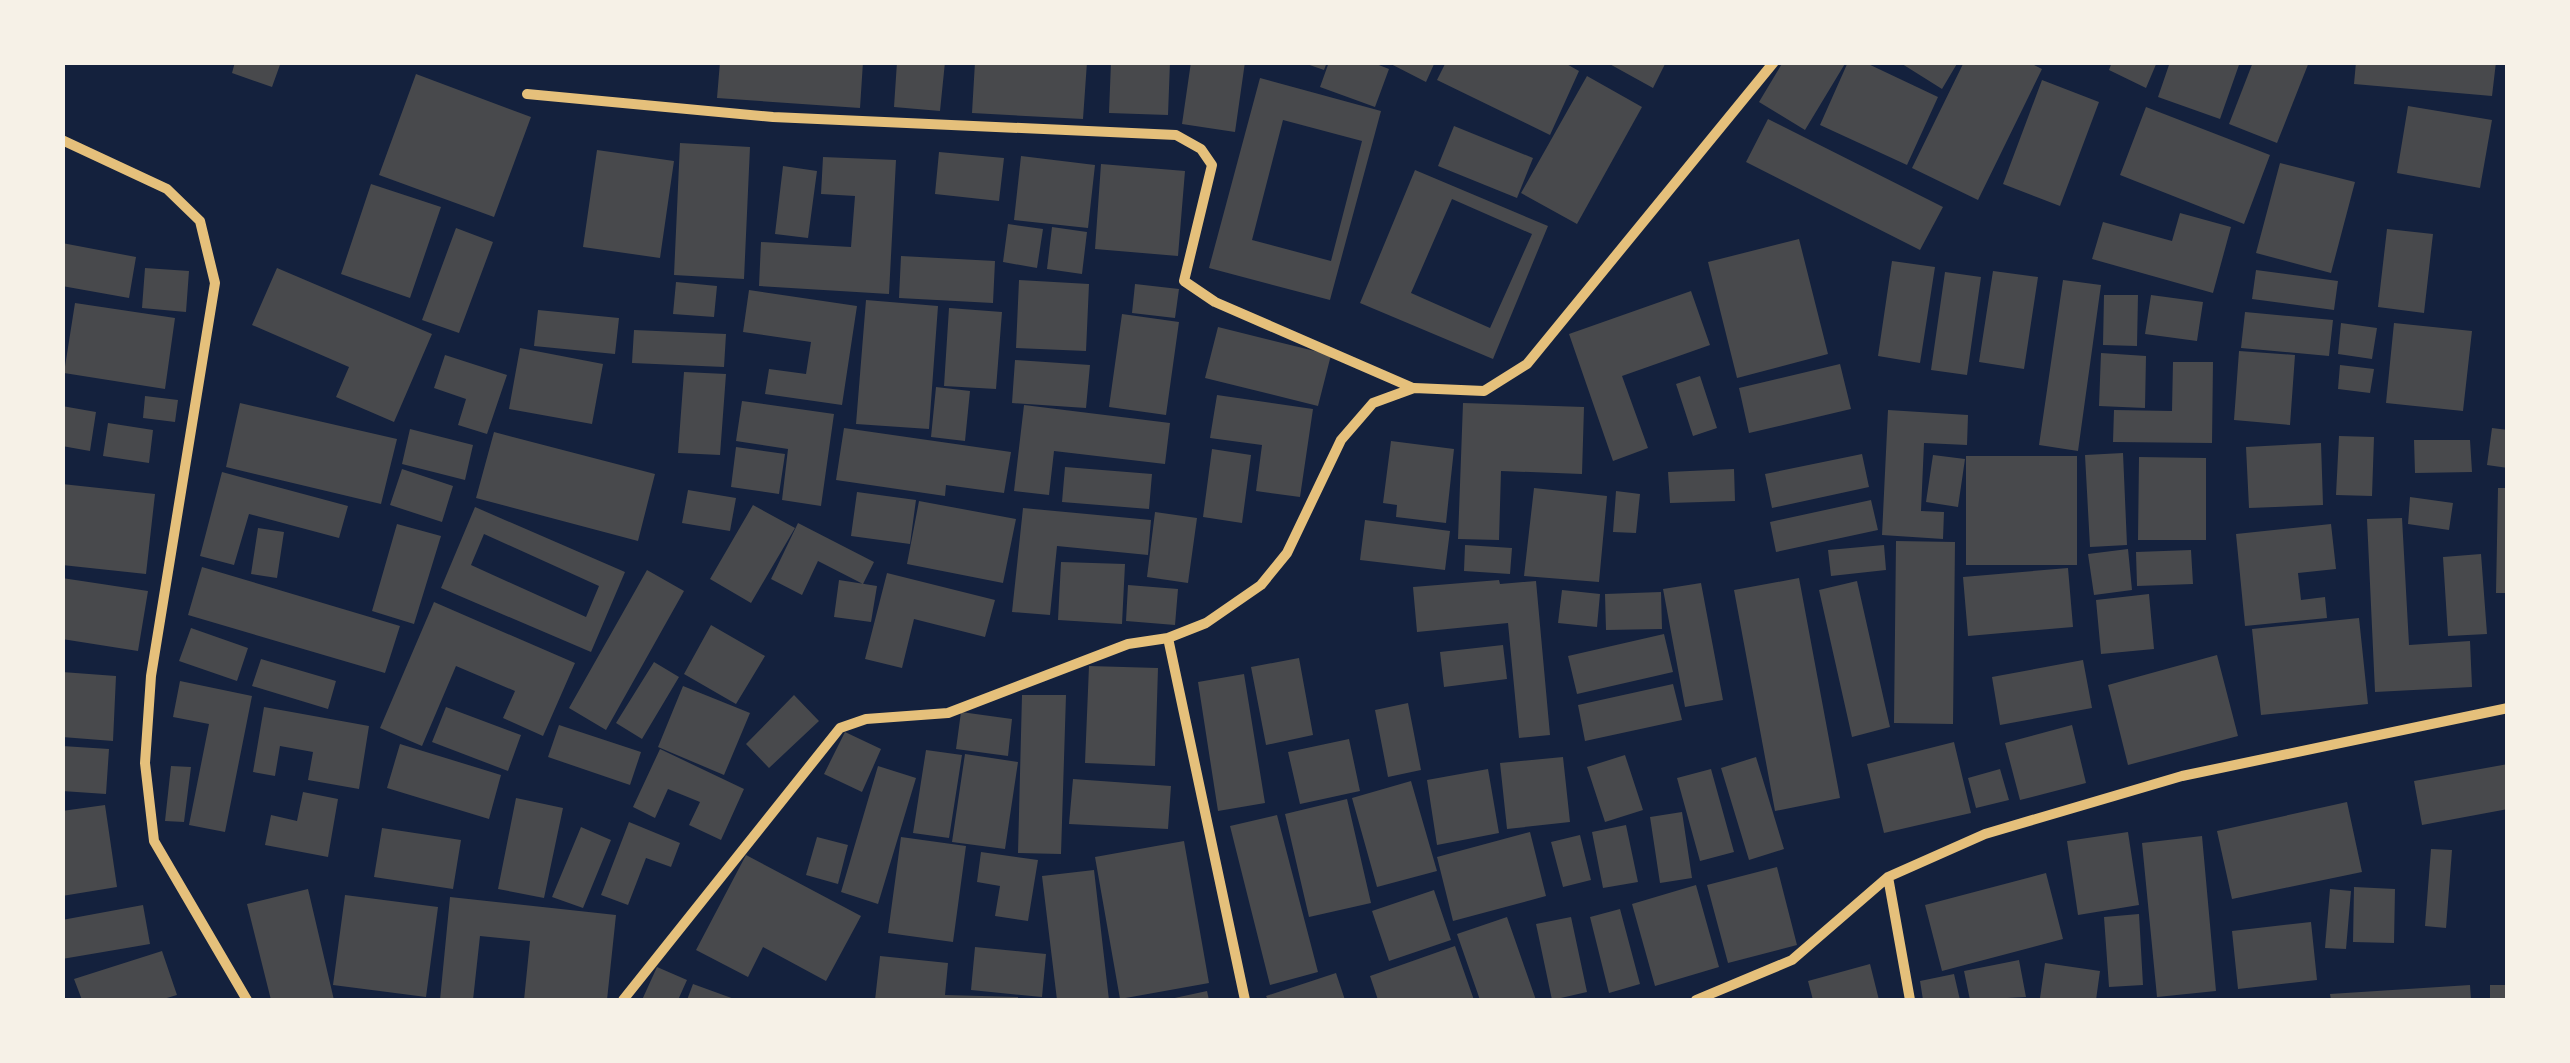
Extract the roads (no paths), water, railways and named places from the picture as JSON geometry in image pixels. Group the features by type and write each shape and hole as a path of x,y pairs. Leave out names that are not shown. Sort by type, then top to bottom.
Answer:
{"street":[{"path":"527,94 773,117 1176,135 1201,149 1212,165 1184,281 1216,302 1414,388 1484,391 1527,364 1774,62"},
{"path":"62,140 168,189 200,221 215,283 151,676 145,763 154,841 247,1000"},
{"path":"623,1000 840,728 866,720 948,713 1128,644 1168,638 1206,623 1260,585 1287,554 1342,440 1373,403 1414,388"},
{"path":"1168,638 1245,1000"},
{"path":"1696,1000 1792,960 1888,877 1985,834 2182,776 2508,708"},
{"path":"1888,877 1910,1000"}]}
